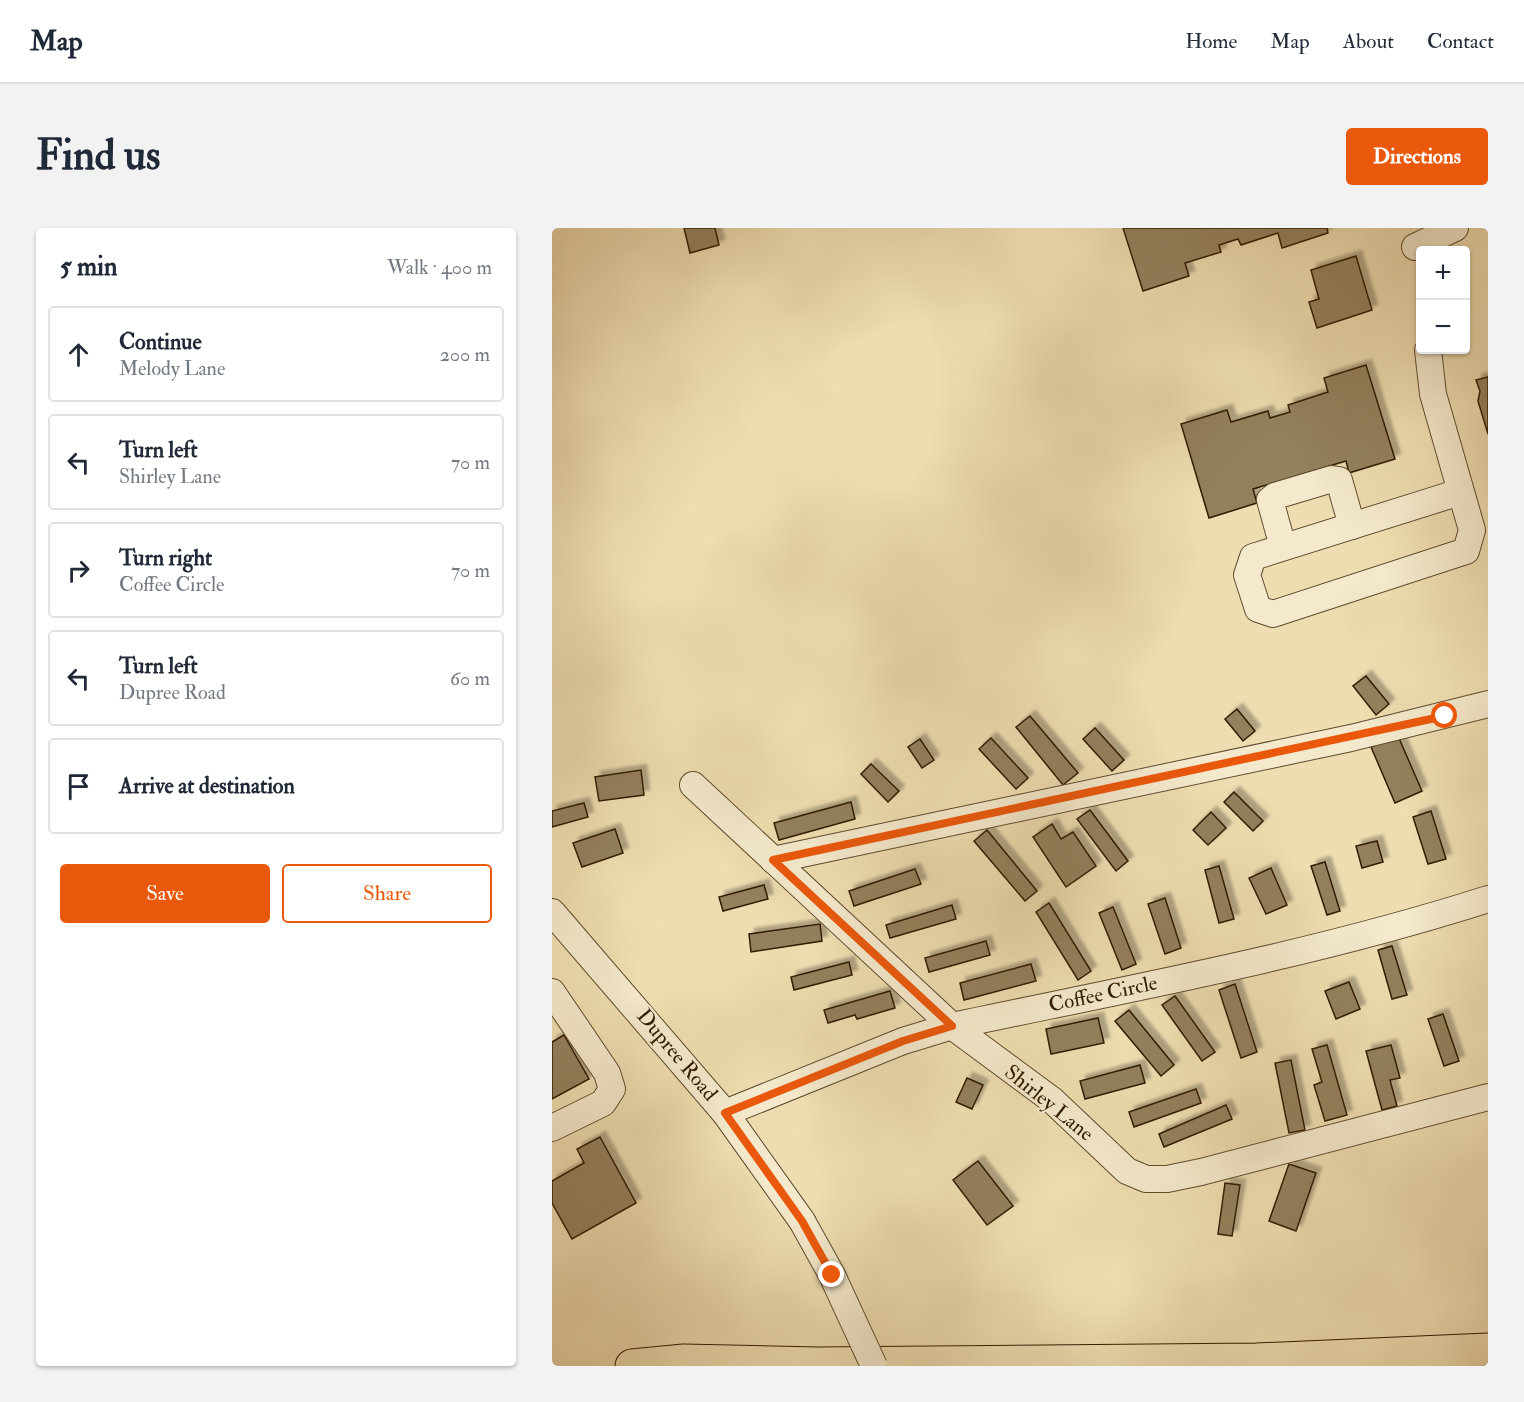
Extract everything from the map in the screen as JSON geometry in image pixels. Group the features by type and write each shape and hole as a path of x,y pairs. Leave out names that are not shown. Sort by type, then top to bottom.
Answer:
{"highway":[{"path":"632,1366 684,1361 818,1364 1256,1360 1488,1350"}],"street":[{"path":"1415,246 1455,228"},
{"path":"1428,354 1433,394 1472,530 1466,551 1273,614 1258,609 1247,575 1253,557 1460,492"},
{"path":"1282,547 1270,500 1275,496 1332,479 1339,480 1352,526"},
{"path":"773,860 1351,738 1488,704"},
{"name":"Shirley Lane","path":"693,785 952,1026 1052,1100 1127,1171 1146,1179 1167,1179 1202,1172 1488,1097"},
{"name":"Coffee Circle","path":"725,1113 903,1041 952,1026 1288,954 1400,926 1488,899"},
{"name":"Dupree Road","path":"552,912 630,999 725,1113 802,1221 832,1275 873,1366"},
{"path":"552,1128 603,1103 612,1089 607,1073 555,1002"}],"building":[{"path":"684,228 715,228 719,245 690,253"},
{"path":"1123,228 1327,228 1328,233 1282,248 1278,233 1241,245 1238,239 1219,245 1221,252 1185,263 1189,276 1143,291"},
{"path":"1356,256 1372,310 1317,328 1309,302 1319,299 1311,270"},
{"path":"1366,365 1395,459 1349,473 1346,461 1253,489 1257,503 1209,518 1181,424 1227,410 1231,422 1268,411 1270,418 1290,412 1288,405 1328,392 1324,378"},
{"path":"1488,377 1488,434 1478,401 1480,391 1476,380"},
{"path":"1366,676 1389,704 1376,715 1353,686"},
{"path":"1237,709 1255,731 1243,741 1225,719"},
{"path":"1030,716 1078,773 1063,785 1016,727"},
{"path":"1095,728 1124,760 1112,771 1083,739"},
{"path":"1398,736 1422,791 1395,803 1371,747"},
{"path":"991,738 1028,778 1016,789 979,749"},
{"path":"920,739 934,760 922,768 908,747"},
{"path":"871,764 899,791 888,802 861,774"},
{"path":"641,770 644,795 599,801 595,777"},
{"path":"1234,792 1263,821 1253,831 1224,802"},
{"path":"851,802 855,819 779,840 774,823"},
{"path":"584,803 588,817 552,827 552,811"},
{"path":"1090,810 1128,861 1116,871 1077,819"},
{"path":"1431,811 1446,859 1428,864 1413,817"},
{"path":"1211,812 1226,828 1208,845 1193,830"},
{"path":"1052,824 1061,839 1073,832 1096,866 1066,887 1033,837"},
{"path":"615,829 623,853 582,867 573,843"},
{"path":"987,830 1037,891 1025,901 974,841"},
{"path":"1377,841 1383,862 1362,868 1356,846"},
{"path":"1325,862 1340,911 1327,915 1311,866"},
{"path":"1219,866 1234,919 1219,923 1205,870"},
{"path":"1271,868 1287,905 1266,914 1249,878"},
{"path":"915,869 921,884 854,906 849,891"},
{"path":"764,885 768,899 723,911 719,897"},
{"path":"1165,898 1181,948 1165,954 1148,904"},
{"path":"1049,903 1091,971 1078,980 1036,912"},
{"path":"952,905 956,919 890,938 886,925"},
{"path":"1113,907 1136,964 1122,970 1099,913"},
{"path":"820,924 822,941 751,952 749,934"},
{"path":"986,941 990,955 929,972 925,958"},
{"path":"1392,946 1407,995 1392,999 1378,950"},
{"path":"849,962 852,975 794,990 791,977"},
{"path":"1031,964 1036,981 964,1000 960,983"},
{"path":"1349,982 1360,1009 1336,1019 1325,991"},
{"path":"1235,984 1257,1052 1241,1058 1219,990"},
{"path":"890,991 895,1008 857,1019 855,1015 828,1023 824,1010"},
{"path":"1175,996 1215,1052 1202,1061 1162,1005"},
{"path":"1129,1010 1174,1065 1161,1076 1115,1021"},
{"path":"1443,1014 1459,1061 1444,1066 1428,1019"},
{"path":"1098,1018 1104,1043 1051,1054 1046,1029"},
{"path":"564,1035 589,1079 552,1099 552,1042"},
{"path":"1327,1045 1347,1115 1325,1121 1314,1085 1322,1082 1312,1049"},
{"path":"1391,1045 1400,1078 1390,1080 1397,1106 1382,1110 1366,1051"},
{"path":"1291,1060 1305,1130 1289,1133 1275,1063"},
{"path":"1140,1065 1145,1083 1085,1099 1080,1081"},
{"path":"967,1078 983,1085 972,1109 956,1102"},
{"path":"1196,1089 1201,1103 1134,1127 1129,1112"},
{"path":"1226,1105 1232,1119 1164,1147 1159,1134"},
{"path":"600,1137 636,1203 572,1239 552,1203 552,1181 584,1163 577,1149"},
{"path":"978,1161 1013,1206 987,1225 953,1180"},
{"path":"1289,1164 1316,1173 1296,1231 1269,1221"},
{"path":"1225,1183 1240,1185 1232,1236 1218,1234"}],"route":[{"path":"832,1275 802,1221 769,1170 725,1113 903,1041 952,1026 773,860 1170,774 1351,738 1445,716"}]}
